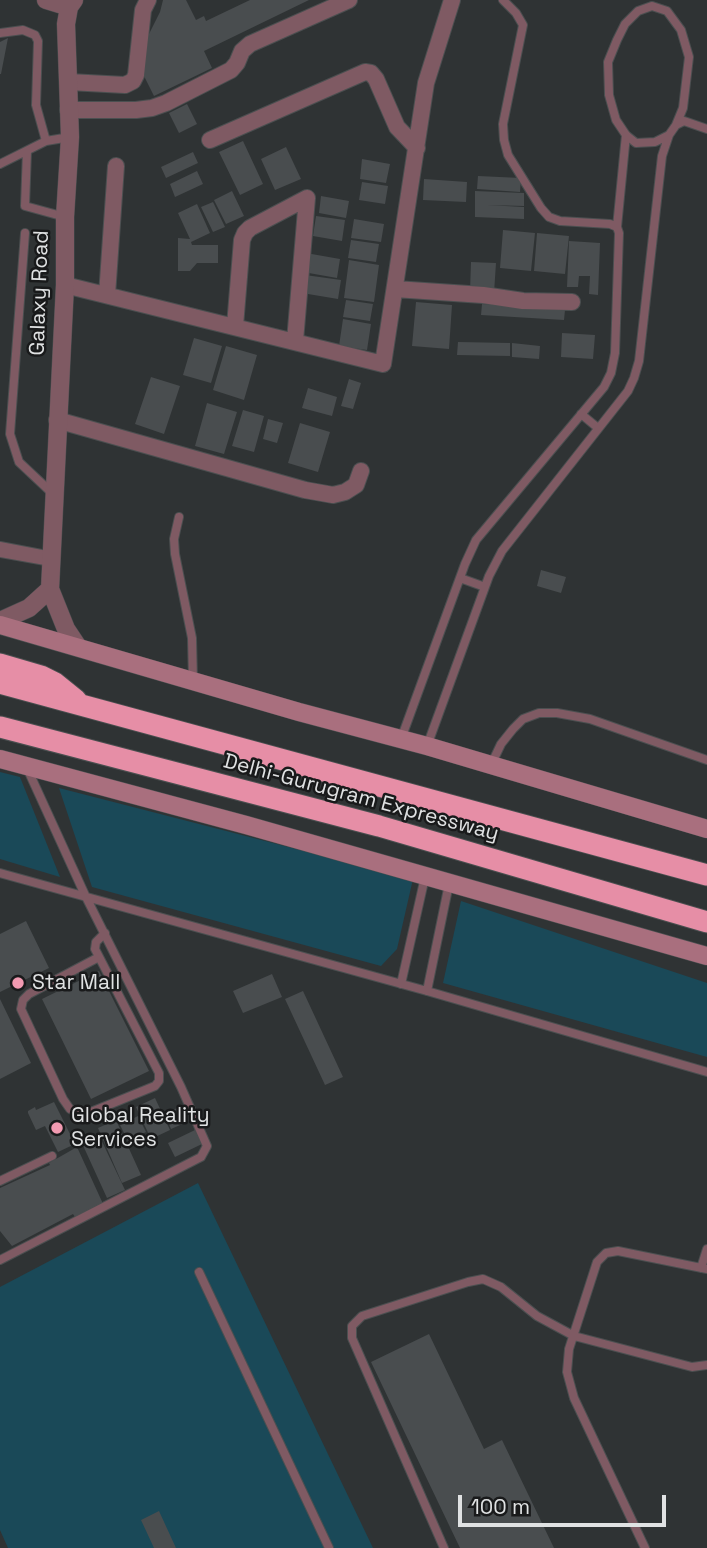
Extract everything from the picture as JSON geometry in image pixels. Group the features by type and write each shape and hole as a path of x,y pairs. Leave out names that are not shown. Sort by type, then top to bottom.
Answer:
{"highway":[{"path":"0,664 41,676 55,683 84,706"},
{"name":"Delhi-Gurugram Expressway","path":"0,683 707,875"},
{"name":"Delhi-Gurugram Expressway","path":"0,727 379,826 707,922"}],"main road":[{"path":"0,623 707,830"},
{"path":"0,759 246,825 707,956"}],"street":[{"path":"46,0 71,3"},
{"path":"69,82 125,85 133,81 136,75 143,10 148,0"},
{"path":"68,110 136,110 166,103 231,70 237,64 242,51 250,44 349,0"},
{"path":"65,285 383,364 426,83 452,0"},
{"name":"Galaxy Road","path":"71,3 66,24 69,136 65,285 50,589 65,629 78,647"},
{"path":"210,140 365,72 376,79 397,127 416,148"},
{"path":"107,295 116,166"},
{"path":"235,326 242,240 245,233 307,198 295,341"},
{"path":"395,289 483,295 523,301 572,302"},
{"path":"57,420 305,490 332,495 345,492 356,485 361,471"},
{"path":"0,623 29,608 50,589"}],"lane":[{"path":"503,0 523,25 503,124 503,140 508,155 549,217 560,221 610,224 617,227"},
{"path":"427,746 485,587 502,551 628,391 639,361 662,156 683,107 689,57 681,30 667,10 652,6 638,11 625,24 608,62 609,95 616,120 626,135 636,143 655,142 669,135"},
{"path":"0,33 23,30 35,35 38,41 36,105 46,141"},
{"path":"676,125 684,121 707,129"},
{"path":"401,739 476,540 604,387 611,373 615,354 617,227 626,135"},
{"path":"0,164 46,141 69,136"},
{"path":"27,151 25,206 65,217"},
{"path":"25,233 10,434 19,462 54,495"},
{"path":"581,414 598,428"},
{"path":"179,517 174,539 175,554 192,638 193,681"},
{"path":"0,546 52,559"},
{"path":"0,553 52,559"},
{"path":"460,578 485,587"},
{"path":"490,766 501,744 513,729 523,719 539,713 557,713 590,719 707,760"},
{"path":"0,1260 201,1157 207,1146 192,1110 85,895 26,765"},
{"path":"0,873 427,991 707,1072"},
{"path":"401,984 425,877"},
{"path":"427,991 450,884"},
{"path":"99,957 29,994 23,1000 21,1009 63,1099 70,1109 79,1114 91,1112 155,1086 159,1081 159,1073 96,950 96,942 105,933"},
{"path":"0,1181 52,1156"},
{"path":"645,1548 574,1398 567,1372 569,1349 597,1262 606,1253 618,1251 704,1269 707,1248"},
{"path":"199,1272 330,1548"},
{"path":"444,1548 352,1338 352,1326 362,1316 483,1279 501,1287 537,1315 574,1336 692,1367 707,1365"}],"shaded area":[{"path":"0,772 20,777 60,877 0,859"},
{"path":"59,788 413,879 397,949 381,966 92,887"},
{"path":"461,901 707,983 707,1057 443,983"},
{"path":"198,1183 373,1548 8,1548 0,1530 0,1287"}],"building":[{"path":"163,0 186,0 196,20 204,16 206,21 250,0 309,0 204,51 212,68 154,96 142,72 147,38"},
{"path":"8,38 1,74 0,74 0,42"},
{"path":"187,104 197,124 179,133 169,113"},
{"path":"243,141 263,184 240,195 219,152"},
{"path":"286,147 301,179 275,190 261,159"},
{"path":"193,152 198,163 166,178 161,167"},
{"path":"362,159 390,164 386,183 360,179"},
{"path":"197,171 203,184 175,197 170,184"},
{"path":"478,176 521,178 520,192 477,189"},
{"path":"424,179 467,182 466,202 423,200"},
{"path":"362,182 388,186 385,204 359,200"},
{"path":"232,191 244,216 226,224 214,200"},
{"path":"475,191 524,193 524,206 487,205 524,207 524,219 475,217"},
{"path":"321,196 349,201 346,218 319,213"},
{"path":"213,202 225,227 213,232 201,207"},
{"path":"197,204 210,233 191,242 192,245 218,245 218,263 197,263 190,271 178,271 178,238 190,239 178,213"},
{"path":"316,216 345,220 342,241 313,236"},
{"path":"354,219 384,224 381,242 351,238"},
{"path":"503,230 535,233 531,271 500,268"},
{"path":"537,233 569,236 565,274 534,271"},
{"path":"351,240 379,244 376,262 348,258"},
{"path":"569,241 600,243 598,295 589,294 590,276 579,276 578,287 567,287"},
{"path":"306,253 340,259 337,278 303,272"},
{"path":"349,260 379,265 374,302 344,298"},
{"path":"471,262 496,263 494,293 470,292"},
{"path":"305,275 341,280 338,299 302,293"},
{"path":"346,300 373,304 370,321 343,317"},
{"path":"416,302 452,305 449,349 412,346"},
{"path":"482,304 565,310 564,320 481,315"},
{"path":"343,319 371,324 367,350 339,346"},
{"path":"562,333 595,335 593,359 561,357"},
{"path":"194,338 222,346 211,383 183,375"},
{"path":"458,342 510,343 510,356 457,355"},
{"path":"512,343 540,346 539,359 512,357"},
{"path":"226,346 257,355 244,400 213,390"},
{"path":"151,377 180,386 164,434 135,424"},
{"path":"349,379 361,383 353,409 341,406"},
{"path":"308,388 337,397 332,416 302,408"},
{"path":"207,403 237,412 224,454 195,446"},
{"path":"243,410 264,416 254,452 232,446"},
{"path":"268,419 283,423 277,443 263,439"},
{"path":"300,423 330,432 318,472 288,463"},
{"path":"541,570 566,577 561,593 537,586"},
{"path":"26,921 49,968 0,992 0,934"},
{"path":"99,971 149,1071 91,1099 42,999"},
{"path":"272,974 282,997 243,1013 233,991"},
{"path":"303,991 343,1077 325,1085 285,999"},
{"path":"0,999 31,1063 0,1079"},
{"path":"155,1098 170,1130 151,1139 136,1107"},
{"name":"Global Reality Services","path":"54,1102 75,1144 58,1152 45,1126 36,1130 28,1113 35,1107 36,1110"},
{"path":"187,1103 194,1119 171,1129 165,1114"},
{"path":"138,1116 146,1132 128,1141 120,1125"},
{"path":"116,1120 141,1175 122,1183 98,1128"},
{"path":"195,1130 202,1144 175,1157 168,1143"},
{"path":"98,1133 125,1190 107,1198 81,1141"},
{"path":"77,1147 104,1206 75,1217 73,1214 12,1246 0,1231 0,1188 50,1165 49,1163"},
{"path":"429,1334 484,1449 502,1440 554,1548 460,1548 371,1362"},
{"path":"159,1511 176,1548 154,1548 141,1520"}],"place":[{"name":"Star Mall","path":"18,983"},
{"name":"Global Reality Services","path":"57,1128"}]}
